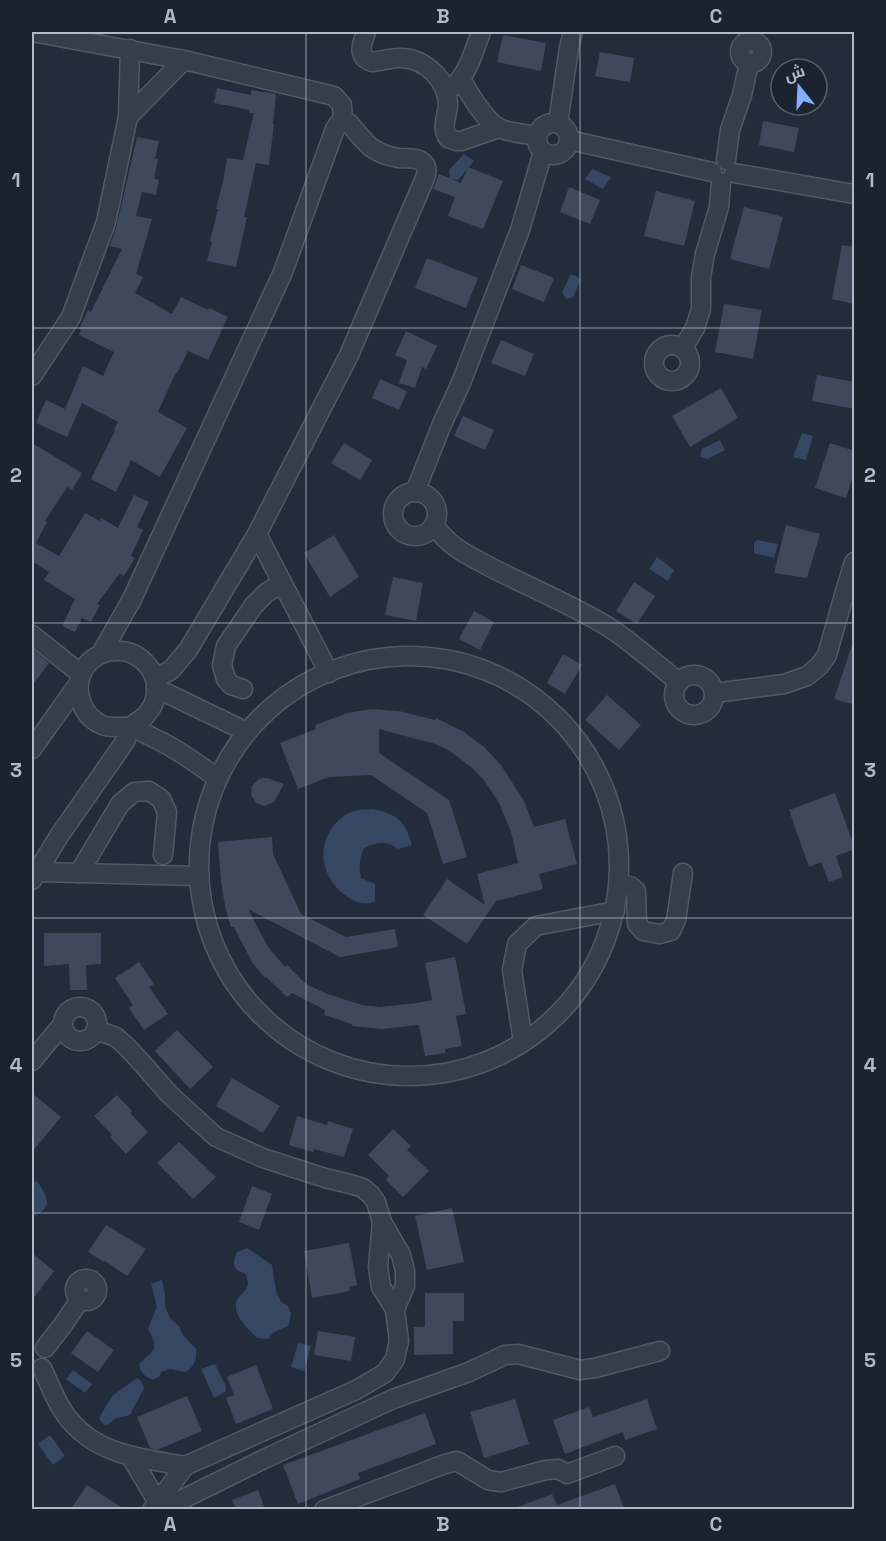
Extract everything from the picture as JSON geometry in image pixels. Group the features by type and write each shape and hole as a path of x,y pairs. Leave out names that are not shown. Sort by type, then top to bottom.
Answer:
{"street":[{"path":"32,32 184,60 334,96 342,105 343,122"},
{"path":"366,32 361,50 368,61 402,58 414,60 425,65 441,82 446,93 448,109 444,129 448,138 461,141 499,128"},
{"path":"446,93 461,79 468,67 481,32"},
{"path":"558,123 568,48 573,32"},
{"path":"32,376 71,316 106,222 128,117 130,49"},
{"path":"128,117 184,60"},
{"path":"683,348 695,328 701,309 701,278 705,254 719,207 730,130 742,95 749,63"},
{"path":"415,492 461,383 520,231 539,144 539,129 544,124 558,123 568,133 569,140 563,152 549,155 539,144 499,128 477,105 461,79"},
{"path":"101,654 132,599 283,272 335,129 339,123 343,122 351,125 370,148 384,155 423,162 427,174 349,355 257,534 188,650 156,683"},
{"path":"569,140 723,172 855,194"},
{"path":"415,492 432,499 437,516 434,525 428,531 413,536 398,528 393,513 400,498 415,492"},
{"path":"434,525 443,538 461,552 610,629 679,682"},
{"path":"257,534 329,673"},
{"path":"714,693 784,684 807,675 819,666 827,655 855,562"},
{"path":"243,689 231,685 226,679 222,665 226,646 254,605 266,593 282,583"},
{"path":"32,635 80,679"},
{"path":"32,749 80,679 86,666 93,659 101,654 120,650 138,656 151,670 156,683 155,698 151,708 145,716 130,727 124,743 59,836 35,876"},
{"path":"397,656 440,658 482,668 521,687 555,714 583,747 604,784 616,825 620,868 615,911 601,952 579,989 550,1021 523,1042 476,1065 434,1074 390,1075 348,1067 308,1050 272,1026 243,995 220,959 205,918 198,876 200,840 216,777 247,732 278,702 329,673 354,663 397,656"},
{"path":"693,675 700,675 708,679 714,693 710,707 696,714 688,714 681,710 674,696 679,682 693,675"},
{"path":"80,679 81,703 93,719 111,727 130,727 173,747 216,777"},
{"path":"156,683 247,732"},
{"path":"79,873 120,804 134,792 148,791 161,799 167,812 163,855"},
{"path":"35,876 79,873 198,876"},
{"path":"618,884 630,886 636,891 637,924 643,931 659,934 671,931 676,920 683,873"},
{"path":"523,1042 512,970 517,944 536,926 615,911"},
{"path":"76,1007 91,1010 98,1023 91,1037 84,1041 70,1038 63,1024 64,1017 69,1010 76,1007"},
{"path":"32,1061 63,1024"},
{"path":"96,1030 116,1037 169,1094 216,1137 262,1158 363,1188 371,1195 376,1202 382,1222 401,1255 405,1271 405,1286 395,1309"},
{"path":"131,1457 154,1505 185,1466 356,1390 385,1373 395,1359 399,1341 395,1309 381,1287 378,1268 382,1222"},
{"path":"80,1300 62,1326 35,1345 48,1353 46,1364 37,1368 63,1413 88,1439 104,1447 131,1457 185,1466"},
{"path":"174,1509 181,1500 264,1459 393,1399 469,1372 505,1355 518,1353 580,1370 660,1351"},
{"path":"324,1509 457,1461 488,1480 501,1482 552,1469 558,1469 567,1474 615,1456"}],"water":[{"path":"464,154 474,161 458,180 450,179 449,170"},
{"path":"592,169 611,177 603,189 585,179"},
{"path":"571,274 581,279 573,297 566,299 562,292"},
{"path":"802,433 813,436 806,460 793,457"},
{"path":"720,440 725,450 708,459 700,457 702,449"},
{"path":"757,540 778,544 774,558 754,553 754,543"},
{"path":"657,557 674,570 668,581 649,569"},
{"path":"373,809 399,820 412,845 398,849 381,843 364,848 360,863 361,878 375,884 375,902 363,903 350,898 332,882 324,861 324,850 326,839 332,828 342,818 354,811"},
{"path":"37,1181 47,1202 44,1210 32,1216 32,1183"},
{"path":"247,1248 272,1265 276,1291 281,1302 288,1306 291,1314 289,1325 275,1332 269,1339 257,1338 238,1316 236,1307 238,1298 248,1285 245,1273 235,1268 234,1260 237,1252"},
{"path":"162,1280 165,1306 170,1318 196,1349 196,1356 193,1365 186,1372 170,1369 161,1372 160,1376 153,1380 143,1374 139,1364 154,1349 154,1342 148,1329 157,1306 151,1284"},
{"path":"298,1343 311,1346 304,1371 291,1367"},
{"path":"215,1364 226,1386 226,1391 214,1398 201,1369"},
{"path":"73,1370 92,1384 85,1393 66,1379"},
{"path":"137,1378 144,1388 130,1415 114,1419 107,1425 103,1424 99,1418 112,1396"},
{"path":"50,1435 65,1456 53,1465 38,1444"}],"building":[{"path":"503,35 546,43 541,71 497,62"},
{"path":"600,52 634,58 630,82 595,76"},
{"path":"217,88 251,95 251,90 276,94 269,165 256,163 236,267 207,261 227,158 243,160 254,113 249,113 250,110 214,103"},
{"path":"763,121 799,128 794,152 759,145"},
{"path":"137,137 159,141 154,179 159,180 156,195 142,192 136,216 152,219 136,274 143,277 135,293 172,314 181,297 228,317 208,360 188,351 158,412 187,428 160,477 131,460 116,492 91,479 118,422 82,403 67,437 36,423 46,400 65,409 83,366 103,376 114,352 79,335 81,330 79,329 88,310 91,312 122,249 110,246"},
{"path":"468,167 503,181 483,229 448,216 455,197 433,189 439,174 461,183"},
{"path":"569,187 600,200 590,224 560,212"},
{"path":"656,191 695,201 684,246 644,236"},
{"path":"744,207 783,217 769,269 730,259"},
{"path":"842,245 855,247 855,304 832,299"},
{"path":"427,258 478,278 466,308 415,288"},
{"path":"521,265 554,278 544,302 512,289"},
{"path":"724,304 762,310 753,359 715,352"},
{"path":"406,331 437,346 426,369 422,367 415,388 399,383 407,360 395,355"},
{"path":"501,340 534,354 525,376 491,363"},
{"path":"817,375 855,382 855,409 812,401"},
{"path":"380,379 407,391 399,410 372,398"},
{"path":"721,388 738,418 690,447 672,416"},
{"path":"463,416 494,430 485,450 454,436"},
{"path":"32,443 82,473 72,490 67,487 45,521 47,522 36,543 59,556 85,513 100,521 101,518 118,528 134,495 149,502 137,527 143,530 131,556 135,558 124,576 120,573 97,604 100,605 91,622 82,618 75,632 62,626 75,599 44,580 49,572 32,561"},
{"path":"344,443 372,460 360,480 331,463"},
{"path":"830,443 855,451 855,470 846,498 815,488"},
{"path":"786,525 820,534 807,578 774,573"},
{"path":"334,535 359,577 330,597 304,553"},
{"path":"393,577 423,583 416,621 385,615"},
{"path":"634,582 655,596 637,624 616,611"},
{"path":"474,611 494,622 480,650 459,639"},
{"path":"852,645 855,645 855,705 834,699"},
{"path":"32,649 49,663 32,686"},
{"path":"563,654 582,665 565,694 547,683"},
{"path":"607,695 641,725 619,750 585,720"},
{"path":"371,709 399,711 435,720 436,718 464,732 484,747 501,765 524,801 534,827 565,819 577,864 539,874 543,889 496,901 467,944 423,915 447,879 485,905 477,874 518,863 511,832 499,803 484,780 471,767 450,751 435,744 379,729 379,753 449,800 467,857 443,864 427,813 371,775 329,777 298,789 280,743 316,729 315,725 348,713"},
{"path":"263,778 284,784 274,802 265,806 256,803 251,795 252,786"},
{"path":"835,793 855,849 836,856 843,877 829,882 821,862 809,867 789,810"},
{"path":"272,837 273,854 301,914 346,937 395,929 398,947 340,957 248,909 268,947 285,967 287,965 306,984 327,994 362,1005 380,1007 432,1000 425,963 455,957 466,1014 456,1016 462,1046 445,1049 445,1053 425,1056 419,1025 382,1029 352,1026 352,1024 324,1015 325,1010 292,993 287,997 265,978 252,962 234,927 231,927 221,881 218,842"},
{"path":"44,933 101,933 101,964 86,965 87,990 70,990 69,964 44,966"},
{"path":"139,962 154,984 149,987 168,1014 144,1030 129,1008 133,1005 115,978"},
{"path":"177,1030 213,1067 190,1089 155,1051"},
{"path":"232,1078 280,1106 263,1133 216,1106"},
{"path":"32,1093 61,1117 32,1152"},
{"path":"117,1095 148,1132 126,1154 94,1116"},
{"path":"297,1116 327,1125 328,1121 353,1129 344,1157 289,1145"},
{"path":"393,1129 411,1146 407,1150 429,1171 403,1197 386,1180 389,1176 368,1155"},
{"path":"179,1142 216,1177 193,1199 157,1163"},
{"path":"252,1186 272,1194 259,1230 239,1222"},
{"path":"452,1208 464,1262 427,1270 415,1216"},
{"path":"106,1225 146,1249 127,1276 88,1252"},
{"path":"349,1243 357,1285 349,1287 350,1291 312,1298 304,1251"},
{"path":"32,1253 54,1271 32,1300"},
{"path":"425,1293 464,1293 464,1321 453,1321 453,1354 414,1355 414,1327 425,1327"},
{"path":"87,1331 114,1350 98,1372 71,1353"},
{"path":"318,1331 355,1337 351,1361 314,1355"},
{"path":"256,1365 273,1409 236,1424 226,1398 234,1395 227,1377"},
{"path":"187,1396 202,1431 157,1450 150,1448 137,1417"},
{"path":"515,1399 529,1444 484,1458 470,1412"},
{"path":"647,1399 657,1429 625,1440 623,1432 565,1454 553,1420 589,1407 593,1417"},
{"path":"425,1413 436,1444 358,1473 360,1479 298,1504 283,1465"},
{"path":"615,1484 624,1509 515,1509 552,1494 557,1505"},
{"path":"87,1485 124,1509 71,1509"},
{"path":"258,1490 265,1509 236,1509 232,1500"}]}
